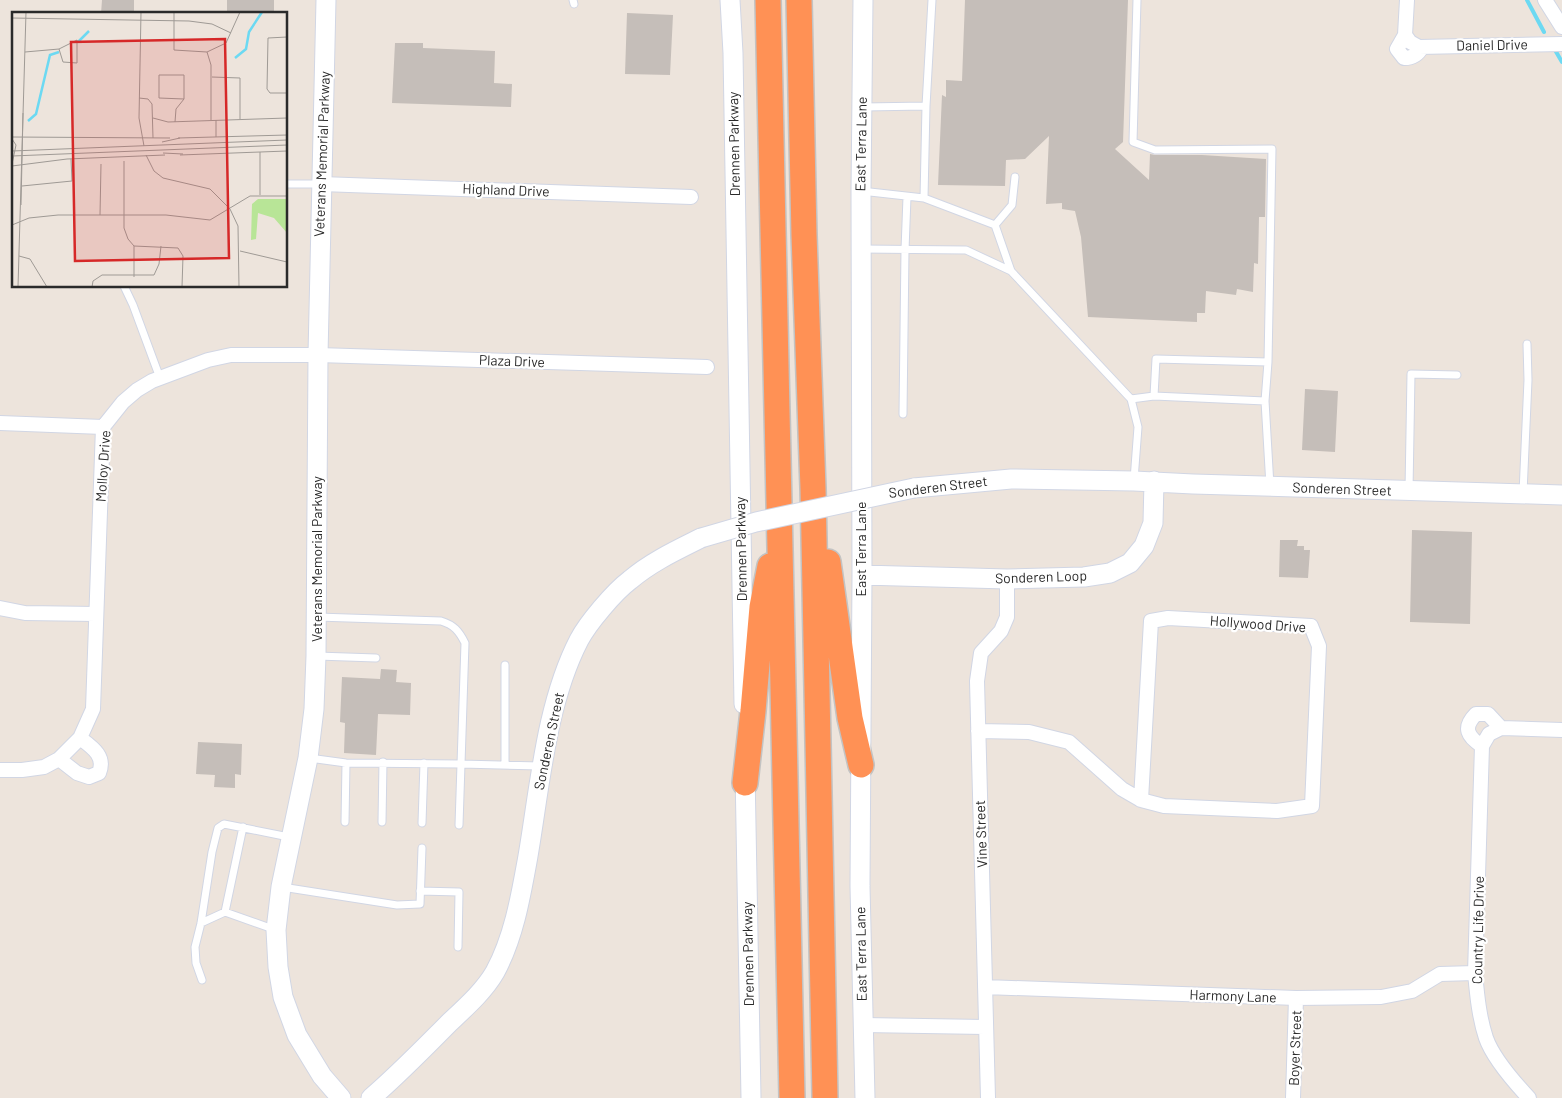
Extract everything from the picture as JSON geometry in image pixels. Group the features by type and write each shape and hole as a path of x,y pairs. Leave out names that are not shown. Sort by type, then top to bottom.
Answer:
{"highway":[{"path":"768,0 792,1098"},
{"path":"799,0 804,235 813,488 825,1098"},
{"path":"813,488 825,543 850,718 861,764"},
{"path":"745,783 762,607 779,527"}],"street":[{"name":"Veterans Memorial Parkway","path":"326,0 320,184 314,709 308,758 281,887 276,930 278,967 283,997 296,1035 322,1076 341,1098"},
{"name":"Drennen Parkway","path":"730,0 735,171 751,1098"},
{"name":"East Terra Lane","path":"863,0 860,886 864,1098"},
{"name":"Daniel Drive","path":"1407,0 1405,35 1410,42 1419,47 1562,44"},
{"path":"1545,0 1562,27"},
{"name":"Highland Drive","path":"320,184 691,197"},
{"name":"Molloy Drive","path":"0,770 44,767 59,759 80,738 93,709 103,427 122,402 152,381 208,360 230,355 318,355"},
{"name":"Plaza Drive","path":"318,355 707,367"},
{"path":"0,423 103,427"},
{"name":"Sonderen Street","path":"371,1098 481,992 495,972 511,934 524,877 548,728 562,681 579,639 602,608 629,580 661,558 701,538 775,518 914,488 1011,479 1134,480 1270,487 1562,495"},
{"name":"Sonderen Loop","path":"862,576 1008,579 1084,578 1110,573 1130,563 1144,546 1153,523 1154,481"},
{"name":"Vine Street","path":"988,1098 977,682 981,654 1001,631 1008,617 1008,579"},
{"path":"0,608 25,613 96,614"},
{"name":"Hollywood Drive","path":"978,731 1028,732 1069,742 1122,790 1141,800 1164,806 1277,811 1312,806 1319,646 1311,626 1168,618 1151,621 1141,800"},
{"path":"1501,728 1488,714 1476,714 1470,721 1468,730 1471,738 1482,746 1489,734 1501,728 1562,730"},
{"path":"59,759 76,773 89,777 99,773 101,761 98,754 80,738"},
{"name":"Country Life Drive","path":"1482,746 1475,973 1479,1006 1486,1040 1508,1075 1529,1098"},
{"name":"Harmony Lane","path":"985,987 1296,998 1381,998 1412,991 1440,974 1475,973"},
{"name":"Boyer Street","path":"1293,1098 1296,998"},
{"path":"863,1024 985,1027"}],"lane":[{"path":"924,198 926,106 932,0"},
{"path":"1137,0 1133,142 1155,150 1272,149 1268,362 1265,401 1270,487"},
{"path":"862,107 926,106"},
{"path":"994,225 1012,205 1015,178"},
{"path":"288,184 320,184"},
{"path":"861,191 924,198 994,225 1011,271"},
{"path":"903,414 907,197"},
{"path":"861,249 966,250 1011,271 1131,399 1138,427 1134,480"},
{"path":"125,288 160,378"},
{"path":"1523,494 1528,380 1527,344"},
{"path":"1154,396 1156,359 1268,362"},
{"path":"1409,491 1411,374 1457,375"},
{"path":"1131,399 1154,396 1265,401"},
{"path":"316,617 441,621 451,624 460,633 465,643 459,825"},
{"path":"316,656 376,658"},
{"path":"505,665 505,765"},
{"path":"308,758 346,763 383,762 543,766"},
{"path":"382,822 383,762"},
{"path":"345,822 346,763"},
{"path":"422,823 424,763"},
{"path":"202,980 196,963 195,947 218,828 224,824 292,838"},
{"path":"224,912 243,827"},
{"path":"281,887 328,896 397,905 420,904 422,848"},
{"path":"420,891 459,892 458,947"},
{"path":"201,923 224,912 276,930"}],"building":[{"path":"102,0 134,0 134,12 101,12"},
{"path":"227,0 274,0 274,12 227,12"},
{"path":"965,0 1128,0 1123,142 1115,149 1149,180 1150,154 1266,159 1265,217 1259,217 1258,264 1254,263 1253,292 1237,289 1236,295 1206,291 1205,313 1197,313 1197,322 1088,317 1081,237 1075,211 1062,209 1062,203 1046,204 1049,136 1025,159 1006,160 1005,186 938,185 942,95 946,97 946,80 962,81"},
{"path":"627,13 673,15 670,75 625,74"},
{"path":"395,43 423,43 423,48 495,51 494,83 512,84 511,107 392,103"},
{"path":"1305,389 1338,391 1335,452 1302,450"},
{"path":"1412,530 1472,532 1470,624 1410,622"},
{"path":"1280,540 1298,540 1297,546 1304,546 1304,550 1310,550 1308,578 1279,577"},
{"path":"381,669 397,670 396,682 411,683 410,715 378,714 376,755 344,753 345,723 340,722 342,677 380,679"},
{"path":"198,742 242,744 241,775 235,774 235,788 214,787 215,775 196,774"}],"waterway":[{"path":"1527,0 1544,32"},
{"path":"1555,50 1562,62"}]}
